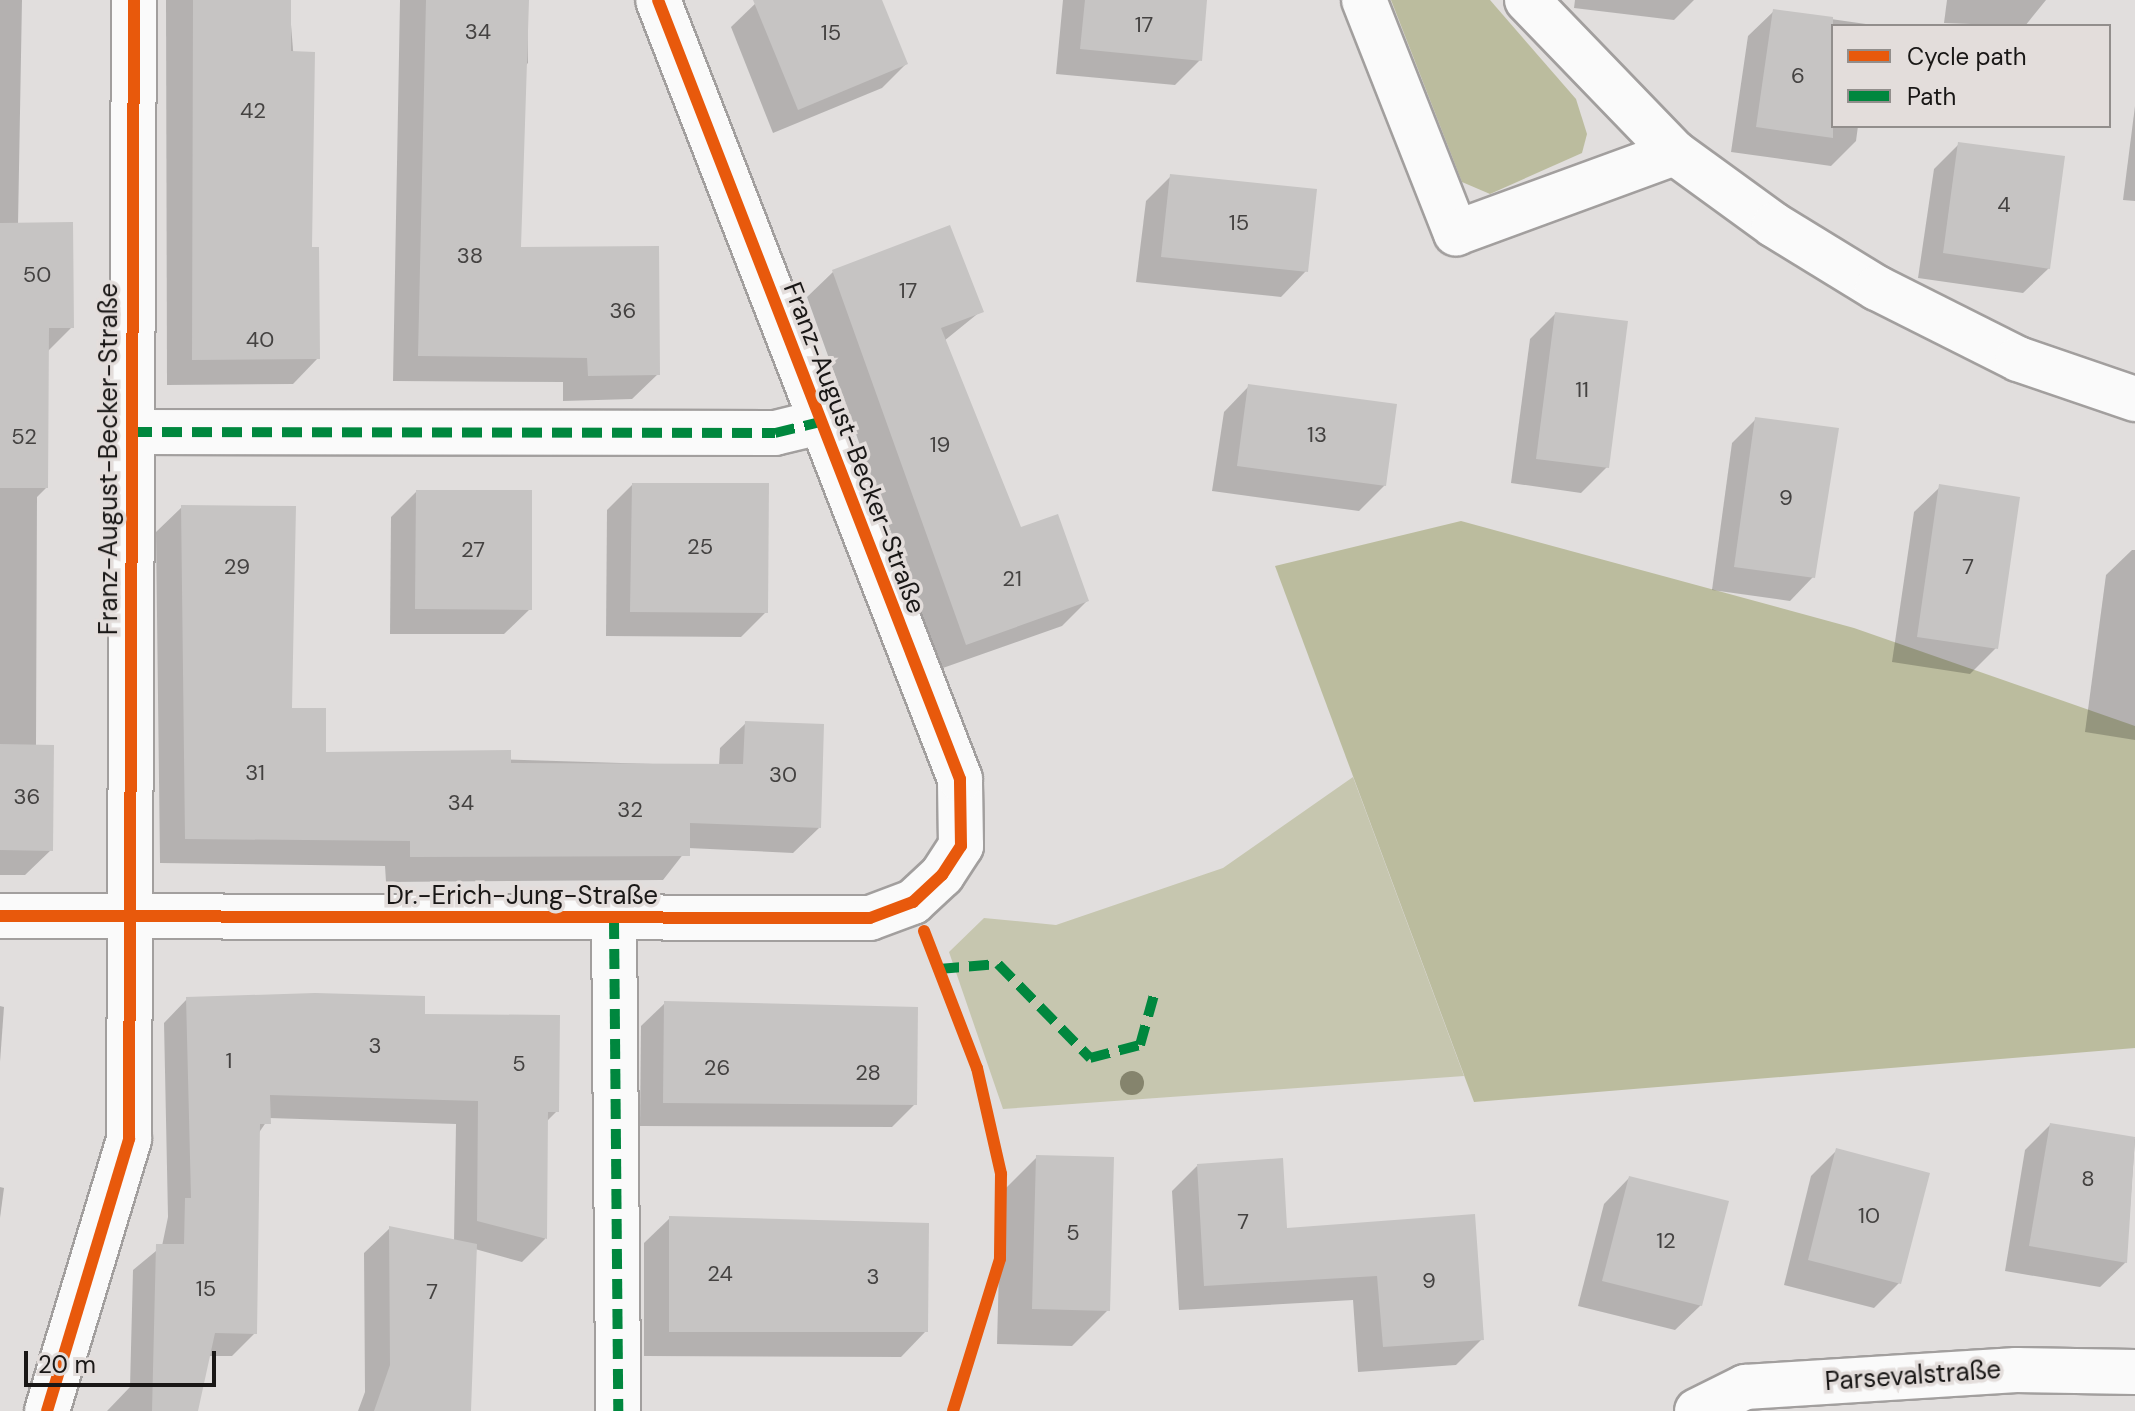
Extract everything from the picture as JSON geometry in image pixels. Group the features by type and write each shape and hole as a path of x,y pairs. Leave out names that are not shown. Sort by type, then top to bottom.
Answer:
{"street":[{"name":"Franz-August-Becker-Straße","path":"128,918 134,0"},
{"name":"Franz-August-Becker-Straße","path":"658,0 960,779 961,846 913,902"},
{"path":"1364,0 1456,233 1675,153"},
{"path":"1527,0 1675,153 1877,288 2018,359 2135,399"},
{"name":"Franz-August-Becker-Straße","path":"132,432 775,433 820,422"},
{"name":"Dr.-Erich-Jung-Straße","path":"0,916 870,918 913,902"},
{"path":"47,1411 129,1139 128,918"},
{"name":"Dr.-Erich-Jung-Straße","path":"614,919 618,1411"},
{"name":"Parsevalstraße","path":"1697,1411 1745,1387 2016,1370 2135,1372"}],"green space":[{"path":"1391,0 1490,0 1576,99 1587,134 1582,153 1490,194 1462,182"},
{"path":"1461,521 1854,628 2135,726 2135,1048 1474,1102 1275,566"},
{"path":"1353,777 1464,1076 1003,1109 949,952 984,918 1056,925 1223,868"}],"building":[{"path":"193,0 291,0 291,51 315,52 312,247 319,247 320,359 192,360"},
{"path":"426,0 529,0 521,247 659,246 660,375 588,376 587,358 418,356"},
{"path":"753,0 882,0 908,64 798,110"},
{"path":"1085,0 1207,0 1202,61 1080,49"},
{"path":"1773,9 1833,17 1833,138 1756,127"},
{"path":"1958,142 2065,156 2050,269 1943,253"},
{"path":"1170,174 1317,189 1308,272 1161,257"},
{"path":"73,222 74,328 49,328 48,488 0,488 0,223"},
{"path":"950,225 984,312 941,328 1021,527 1058,514 1089,601 966,645 832,270"},
{"path":"1555,312 1628,321 1609,468 1536,459"},
{"path":"1248,384 1397,404 1386,486 1237,466"},
{"path":"1755,417 1839,428 1815,578 1734,567"},
{"path":"632,483 769,483 768,613 630,612"},
{"path":"1939,484 2020,497 1998,649 1917,637"},
{"path":"416,490 532,490 532,610 415,609"},
{"path":"181,505 296,506 292,708 326,708 326,752 511,750 511,763 743,764 745,721 824,724 821,828 690,823 690,856 410,857 410,841 185,839"},
{"path":"0,744 54,745 53,851 0,850"},
{"path":"315,993 425,996 425,1014 560,1015 559,1112 548,1112 547,1239 477,1221 478,1101 270,1095 271,1124 260,1124 257,1334 215,1333 198,1411 152,1411 156,1244 184,1244 185,1198 191,1198 186,997"},
{"path":"664,1001 918,1007 917,1105 663,1103"},
{"path":"2050,1123 2135,1137 2127,1263 2029,1246"},
{"path":"1836,1148 1930,1173 1901,1284 1808,1260"},
{"path":"1036,1155 1114,1157 1110,1311 1032,1309"},
{"path":"1283,1158 1287,1228 1475,1214 1484,1340 1383,1347 1377,1276 1204,1286 1197,1164"},
{"path":"1629,1176 1729,1201 1702,1306 1602,1281"},
{"path":"669,1216 929,1223 928,1332 669,1332"},
{"path":"389,1226 477,1244 471,1411 374,1411 390,1365"}],"marked path":[{"path":"132,432 775,433 820,422"},
{"path":"614,919 618,1411"},
{"path":"939,969 998,964 1090,1058 1140,1045 1154,995"}],"cycle path":[{"path":"47,1411 129,1139 134,0"},
{"path":"0,916 870,918 913,902 942,875 961,846 960,779 658,0"},
{"path":"924,931 977,1068 1001,1174 1000,1259 953,1411"}]}
